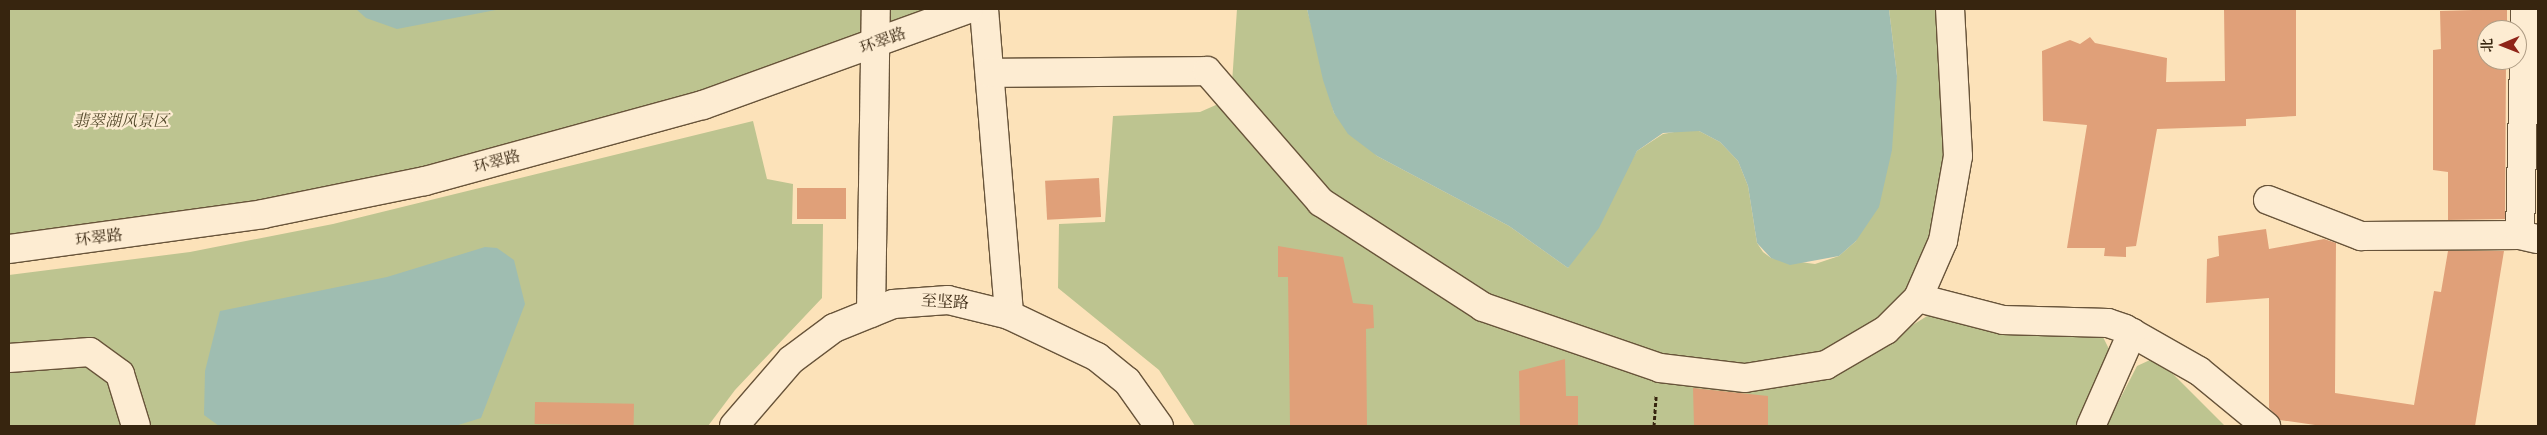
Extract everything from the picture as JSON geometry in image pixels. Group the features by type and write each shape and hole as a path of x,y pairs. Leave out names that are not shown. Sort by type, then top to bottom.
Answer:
{"street":[{"path":"871,312 877,44 876,9"},
{"name":"环翠路","path":"9,249 218,221 425,181 693,107 877,44 968,9"},
{"path":"984,9 1009,315"},
{"path":"990,74 1207,71 1321,202 1348,222 1483,307 1660,368 1745,378 1826,365 1886,330 1918,298 1943,241 1958,156 1950,9"},
{"path":"2268,200 2361,236 2529,237 2525,9"},
{"path":"1918,298 2003,320 2108,323 2132,332 2199,371 2266,426"},
{"name":"至坚路","path":"734,426 791,360 834,328 871,312 902,302 948,300 1009,315 1097,357 1127,381 1160,426"},
{"path":"2091,426 2132,332"},
{"path":"9,358 90,352 106,361 120,374 136,426"}],"green space":[{"name":"翡翠湖风景区","path":"9,9 968,9 510,159 9,249"},
{"path":"1237,9 1307,9 1334,113 1377,156 1509,226 1568,268 1637,151 1663,134 1680,131 1699,131 1720,142 1738,161 1748,186 1757,243 1763,252 1771,258 1815,264 1839,256 1856,241 1897,76 1889,9 1950,9 1943,241 1886,330 1745,378 1543,329 1348,222 1232,83"},
{"path":"1225,101 1406,265 1666,376 1853,362 1932,313 2102,335 2109,349 2106,362 2079,426 1195,426 1159,370 1058,288 1059,224 1105,222 1113,116 1200,112"},
{"path":"753,121 767,179 793,184 792,224 823,224 822,298 735,390 708,426 9,426 9,275 190,252 333,224"},
{"path":"2150,360 2167,368 2225,426 2106,426 2137,366"}],"shaded area":[{"path":"356,9 501,9 397,29 366,18"},
{"path":"1307,9 1889,9 1897,76 1892,150 1879,207 1856,241 1839,256 1790,265 1771,258 1757,243 1748,186 1738,161 1720,142 1699,131 1663,133 1637,151 1599,228 1568,268 1509,226 1377,156 1348,134 1334,113 1323,80"},
{"path":"485,247 497,248 514,260 525,304 481,418 455,426 219,426 204,415 205,371 220,311 387,277"}],"building":[{"path":"2224,9 2296,9 2296,116 2246,119 2246,126 2157,129 2136,246 2126,247 2126,257 2104,256 2105,248 2067,248 2087,125 2043,121 2042,51 2070,40 2080,44 2090,37 2095,43 2167,58 2166,82 2225,81"},
{"path":"2507,9 2507,20 2477,20 2477,70 2506,70 2505,219 2448,220 2448,172 2433,170 2433,50 2441,49 2440,11"},
{"path":"1099,178 1101,217 1047,220 1045,181"},
{"path":"797,188 846,188 846,219 797,219"},
{"path":"2266,229 2269,249 2324,239 2336,243 2335,393 2414,405 2434,291 2441,292 2448,251 2504,251 2475,426 2322,426 2280,420 2269,408 2269,298 2206,303 2207,259 2219,256 2218,236"},
{"path":"1278,246 1343,257 1353,303 1373,305 1374,328 1366,329 1367,426 1290,426 1288,277 1278,277"},
{"path":"1565,359 1566,396 1578,396 1578,426 1520,426 1519,371"},
{"path":"1693,388 1768,396 1768,426 1694,426"},
{"path":"535,402 634,404 634,426 535,424"}]}
